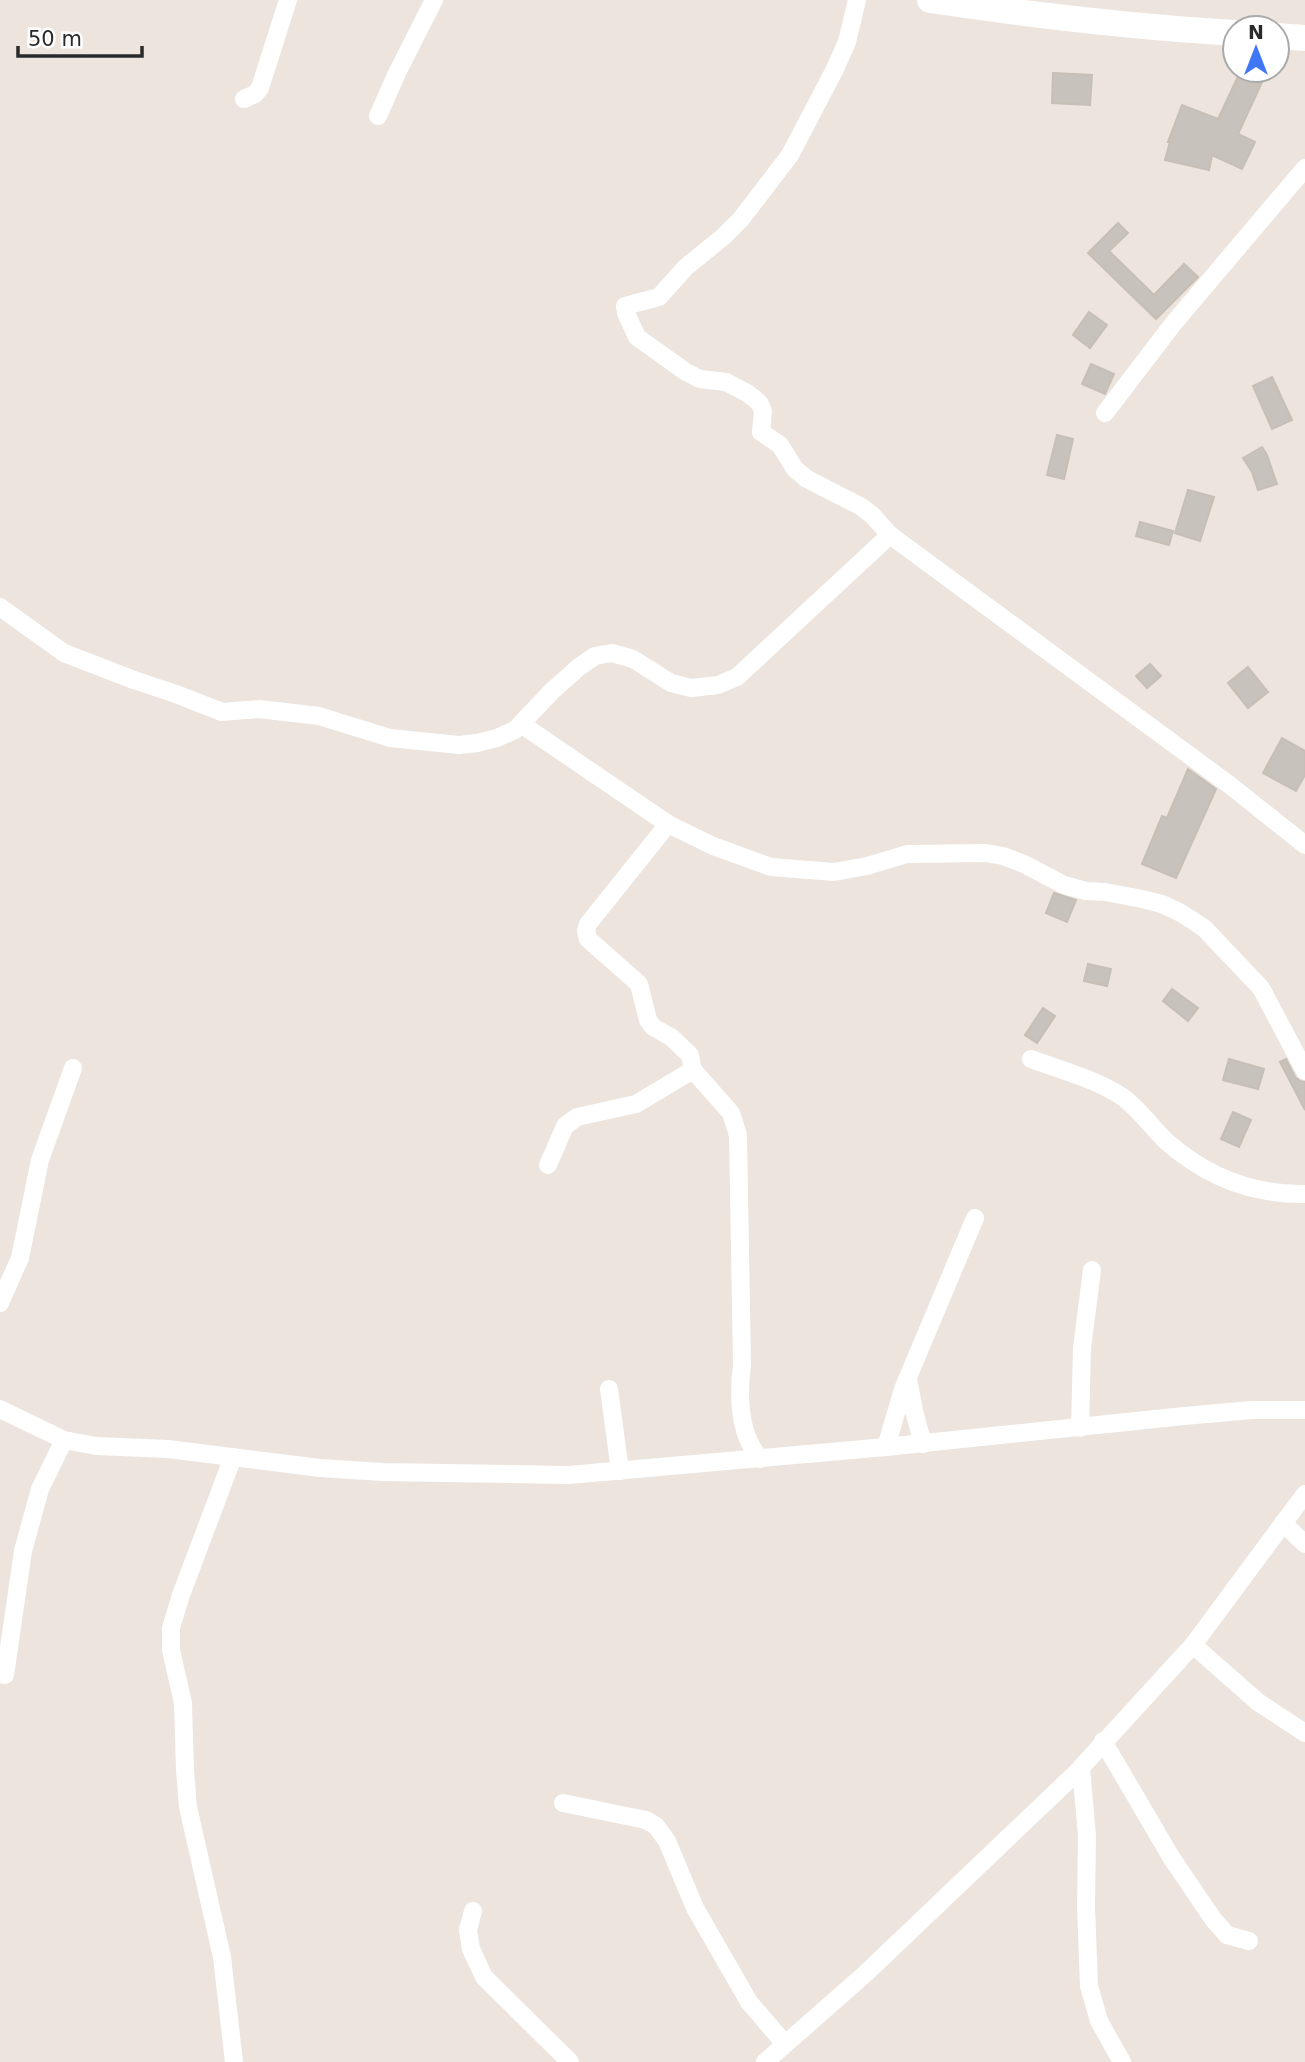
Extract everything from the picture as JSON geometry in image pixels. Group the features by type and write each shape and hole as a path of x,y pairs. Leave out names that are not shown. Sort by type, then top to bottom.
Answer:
{"main road":[{"path":"930,0 1008,11 1221,32"}],"street":[{"path":"244,99 255,94 260,88 288,0"},
{"path":"378,116 434,0"},
{"path":"858,0 847,42 790,155 741,219 686,267 659,297 628,303 625,306 633,332 686,372 699,379 726,383 755,399 763,411 761,432 780,445 795,470 860,506 890,535 1221,778 1305,845"},
{"path":"1105,413 1173,324 1305,168"},
{"path":"0,607 64,653 222,712 259,709 319,716 390,738 459,745 496,738 514,730 579,667 595,656 612,653 633,659 671,683 691,688 718,685 737,677 890,535"},
{"path":"521,723 668,824 713,846 771,867 834,872 907,854 986,853 1024,864 1064,885 1162,904 1204,928 1261,988 1305,1071"},
{"path":"668,824 586,931 589,939 639,984 648,1020 653,1027 671,1037 690,1055 694,1070 731,1113 738,1135 743,1364 738,1389 746,1433 752,1449 760,1459"},
{"path":"1031,1059 1123,1097 1166,1140 1198,1167 1215,1176 1260,1189 1305,1194"},
{"path":"1,1298 20,1258 40,1160 73,1068"},
{"path":"548,1165 570,1120 636,1104 694,1070"},
{"path":"886,1447 898,1403 975,1218"},
{"path":"1080,1428 1082,1348 1092,1270"},
{"path":"908,1379 923,1444"},
{"path":"609,1389 620,1471"},
{"path":"0,1409 64,1440 96,1446 168,1449 320,1468 382,1472 569,1475 923,1444 1252,1410 1305,1410"},
{"path":"5,1675 23,1551 40,1489 64,1440"},
{"path":"233,1457 181,1595 171,1628 171,1650 183,1703 188,1808 222,1957 234,2062"},
{"path":"765,2062 865,1974 1081,1768 1193,1645 1305,1494"},
{"path":"1283,1523 1305,1544"},
{"path":"1193,1645 1258,1702 1305,1733"},
{"path":"1103,1741 1171,1857 1213,1919 1227,1935 1249,1941"},
{"path":"1081,1768 1087,1836 1089,1986 1099,2021 1122,2062"},
{"path":"563,1802 646,1821 656,1826 667,1842 695,1908 748,2003 785,2045"},
{"path":"473,1911 468,1930 471,1949 484,1977 570,2062"}],"building":[{"path":"1053,73 1092,75 1090,105 1052,103"},
{"path":"1234,84 1261,84 1238,134 1255,142 1242,169 1212,155 1209,170 1165,160 1168,142 1182,105 1218,119"},
{"path":"1118,223 1128,233 1109,251 1154,295 1184,264 1198,277 1156,319 1088,253"},
{"path":"1089,312 1107,325 1090,348 1073,335"},
{"path":"1091,364 1114,374 1105,394 1082,384"},
{"path":"1272,377 1292,420 1272,429 1253,386"},
{"path":"1057,435 1073,439 1064,479 1047,475"},
{"path":"1262,447 1277,484 1258,490 1252,472 1243,458"},
{"path":"1188,490 1214,497 1200,541 1175,533"},
{"path":"1140,522 1173,531 1169,545 1136,536"},
{"path":"1150,664 1161,676 1147,688 1136,676"},
{"path":"1248,667 1268,692 1248,708 1228,683"},
{"path":"1282,738 1305,751 1305,775 1296,791 1263,773"},
{"path":"1188,769 1216,789 1176,878 1142,864 1162,816 1167,818"},
{"path":"1054,893 1076,900 1067,922 1046,913"},
{"path":"1088,964 1111,969 1107,986 1084,981"},
{"path":"1172,989 1198,1008 1188,1021 1163,1001"},
{"path":"1043,1008 1055,1016 1037,1043 1025,1035"},
{"path":"1229,1059 1264,1069 1258,1089 1223,1080"},
{"path":"1286,1059 1295,1077 1305,1082 1305,1110 1280,1062"},
{"path":"1233,1112 1251,1120 1239,1147 1221,1139"}]}
